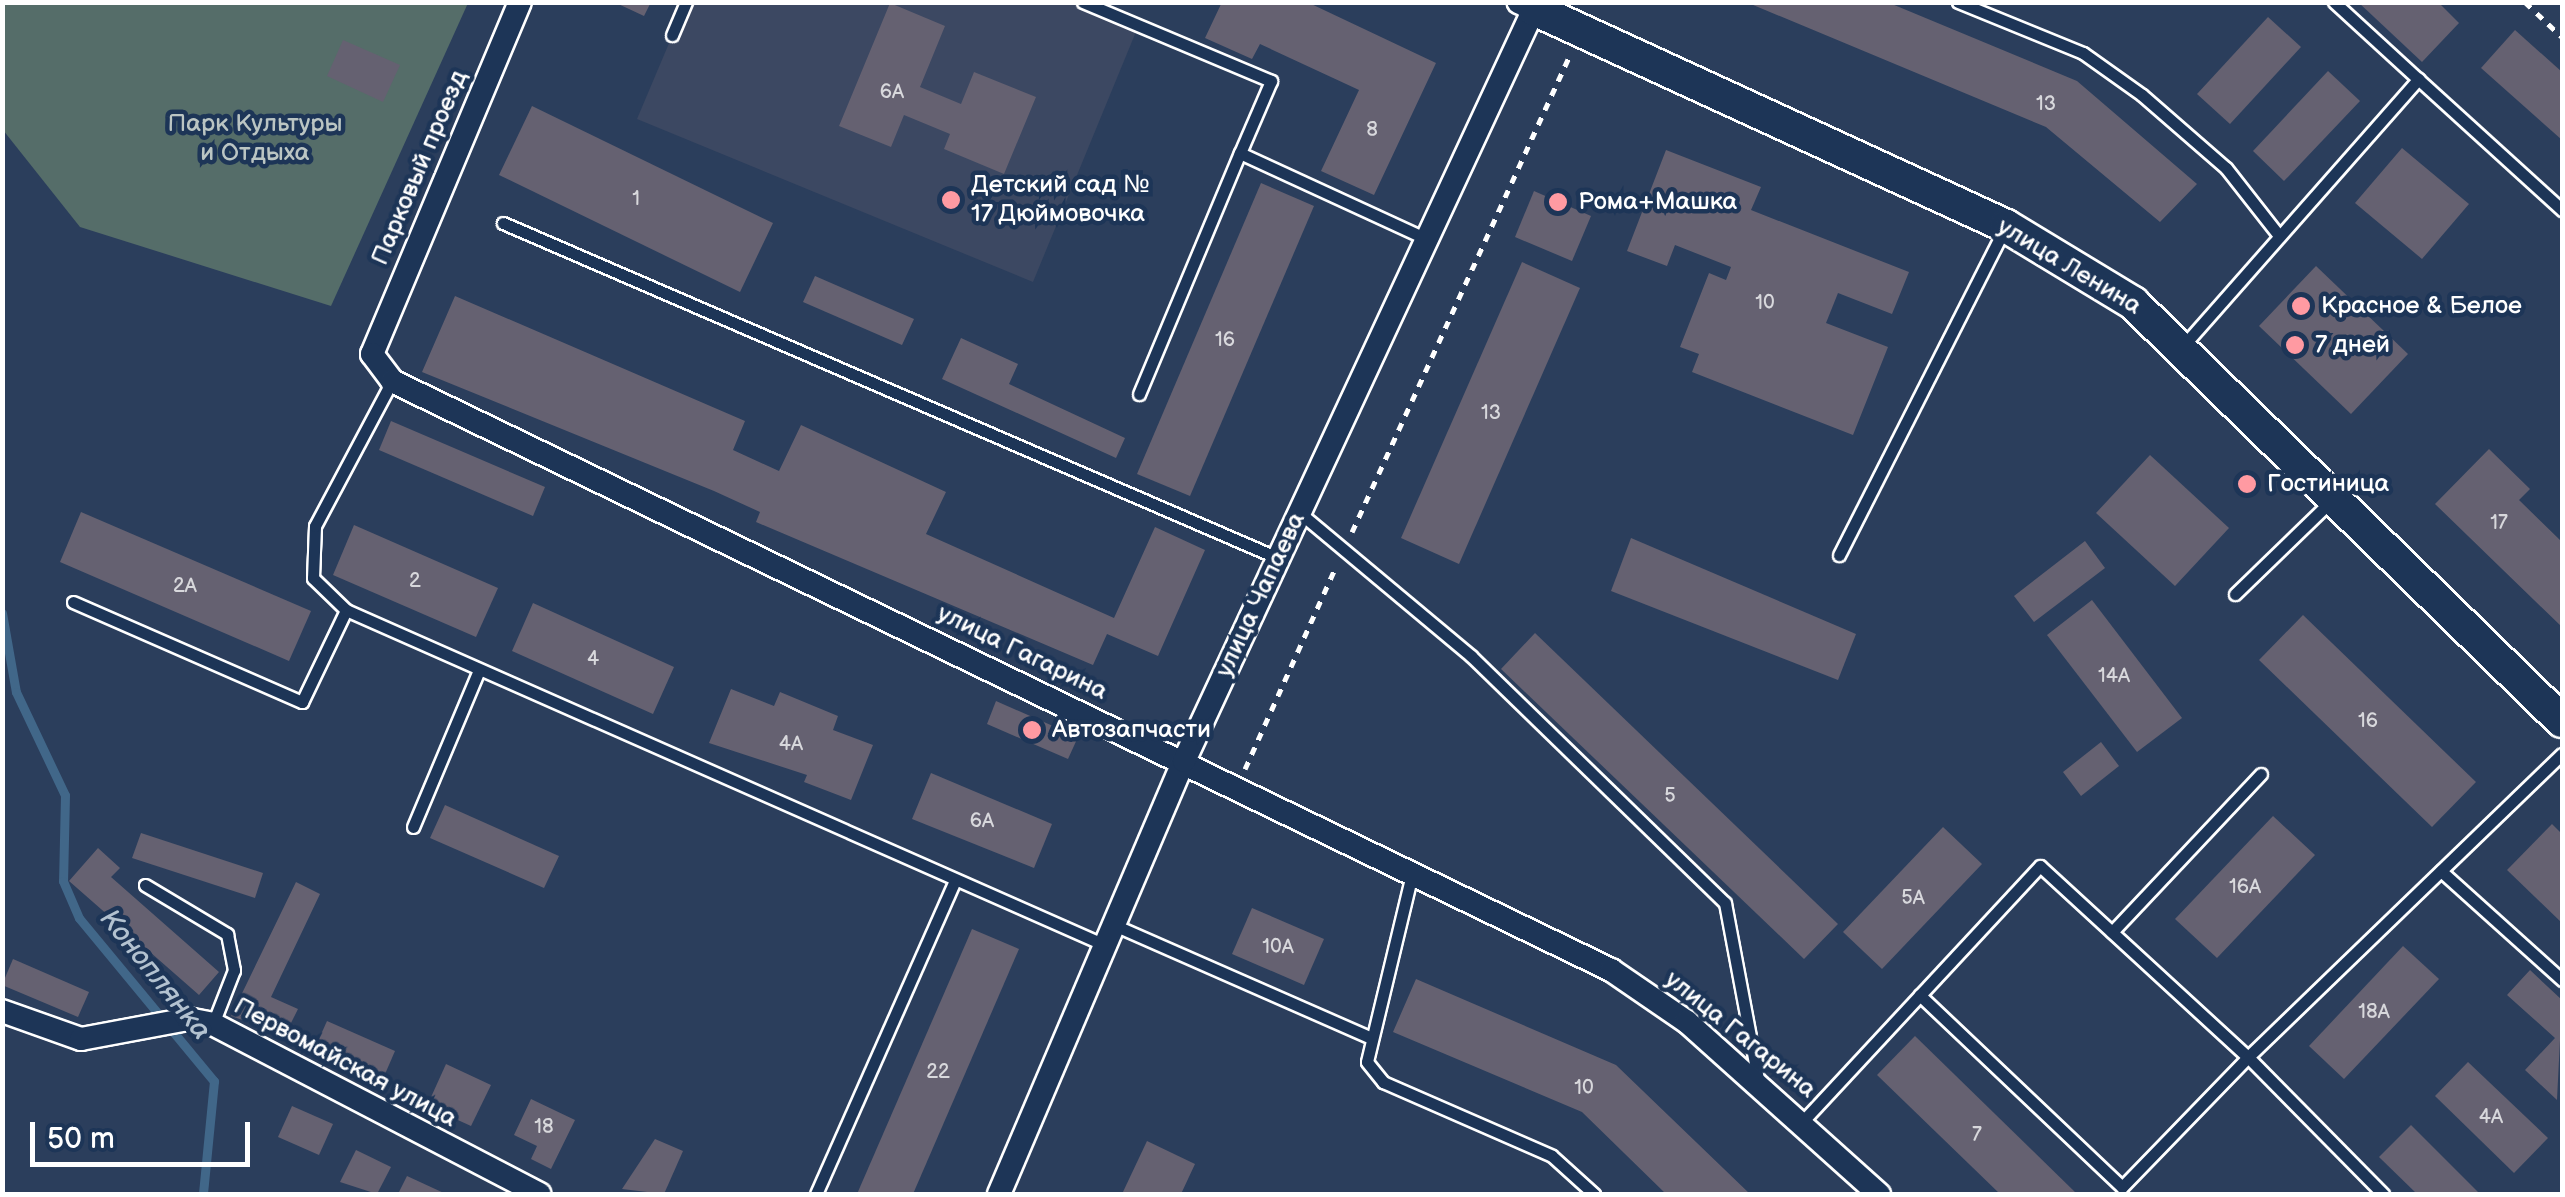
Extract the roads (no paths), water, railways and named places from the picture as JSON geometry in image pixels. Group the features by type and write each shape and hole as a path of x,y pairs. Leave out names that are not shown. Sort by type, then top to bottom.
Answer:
{"main road":[{"name":"улица Ленина","path":"1530,5 2006,226 2134,302 2562,721"}],"street":[{"name":"Парковый проезд","path":"372,354 520,2"},
{"name":"улица Чапаева","path":"999,1194 1184,761 1427,240 1530,5"},
{"name":"улица Гагарина","path":"372,354 392,380 1611,970 1759,1084 1880,1194"},
{"name":"Первомайская улица","path":"2,1011 81,1039 142,1032 188,1019 213,1024 539,1194"}],"lane":[{"path":"672,35 686,2"},
{"path":"1083,2 1270,81 1139,394"},
{"path":"1958,2 2083,53 2142,95 2226,168 2277,233"},
{"path":"2334,2 2562,210"},
{"path":"2183,346 2277,233 2418,80"},
{"path":"1240,153 1427,240"},
{"path":"503,223 1278,558"},
{"path":"1838,555 2006,226"},
{"path":"392,380 308,556 330,604 956,880 1110,935 1369,1037"},
{"path":"2235,594 2336,497"},
{"path":"1300,512 1471,656 1725,902 1759,1084"},
{"path":"73,602 302,702 346,610"},
{"path":"413,827 478,670"},
{"path":"1920,996 2126,1190 2248,1057 2562,754"},
{"path":"2112,932 2260,774"},
{"path":"1803,1122 2040,866 2248,1057 2384,1194"},
{"path":"2441,871 2562,980"},
{"path":"1412,874 1369,1037 1367,1062 1383,1082 1552,1156 1594,1194"},
{"path":"816,1194 956,880"},
{"path":"145,884 227,934 234,970 213,1024"}],"waterway":[{"name":"Коноплянка","path":"2,613 16,692 65,795 63,881 79,918 214,1081 203,1194"}],"place":[{"name":"Детский сад № 17 Дюймовочка","path":"951,200"},
{"name":"Рома+Машка","path":"1558,202"},
{"name":"Красное & Белое","path":"2301,306"},
{"name":"7 дней","path":"2295,345"},
{"name":"Гостиница","path":"2247,484"},
{"name":"Автозапчасти","path":"1032,730"}],"park label":[{"name":"Парк Культуры и Отдыха","path":"255,140"}]}
